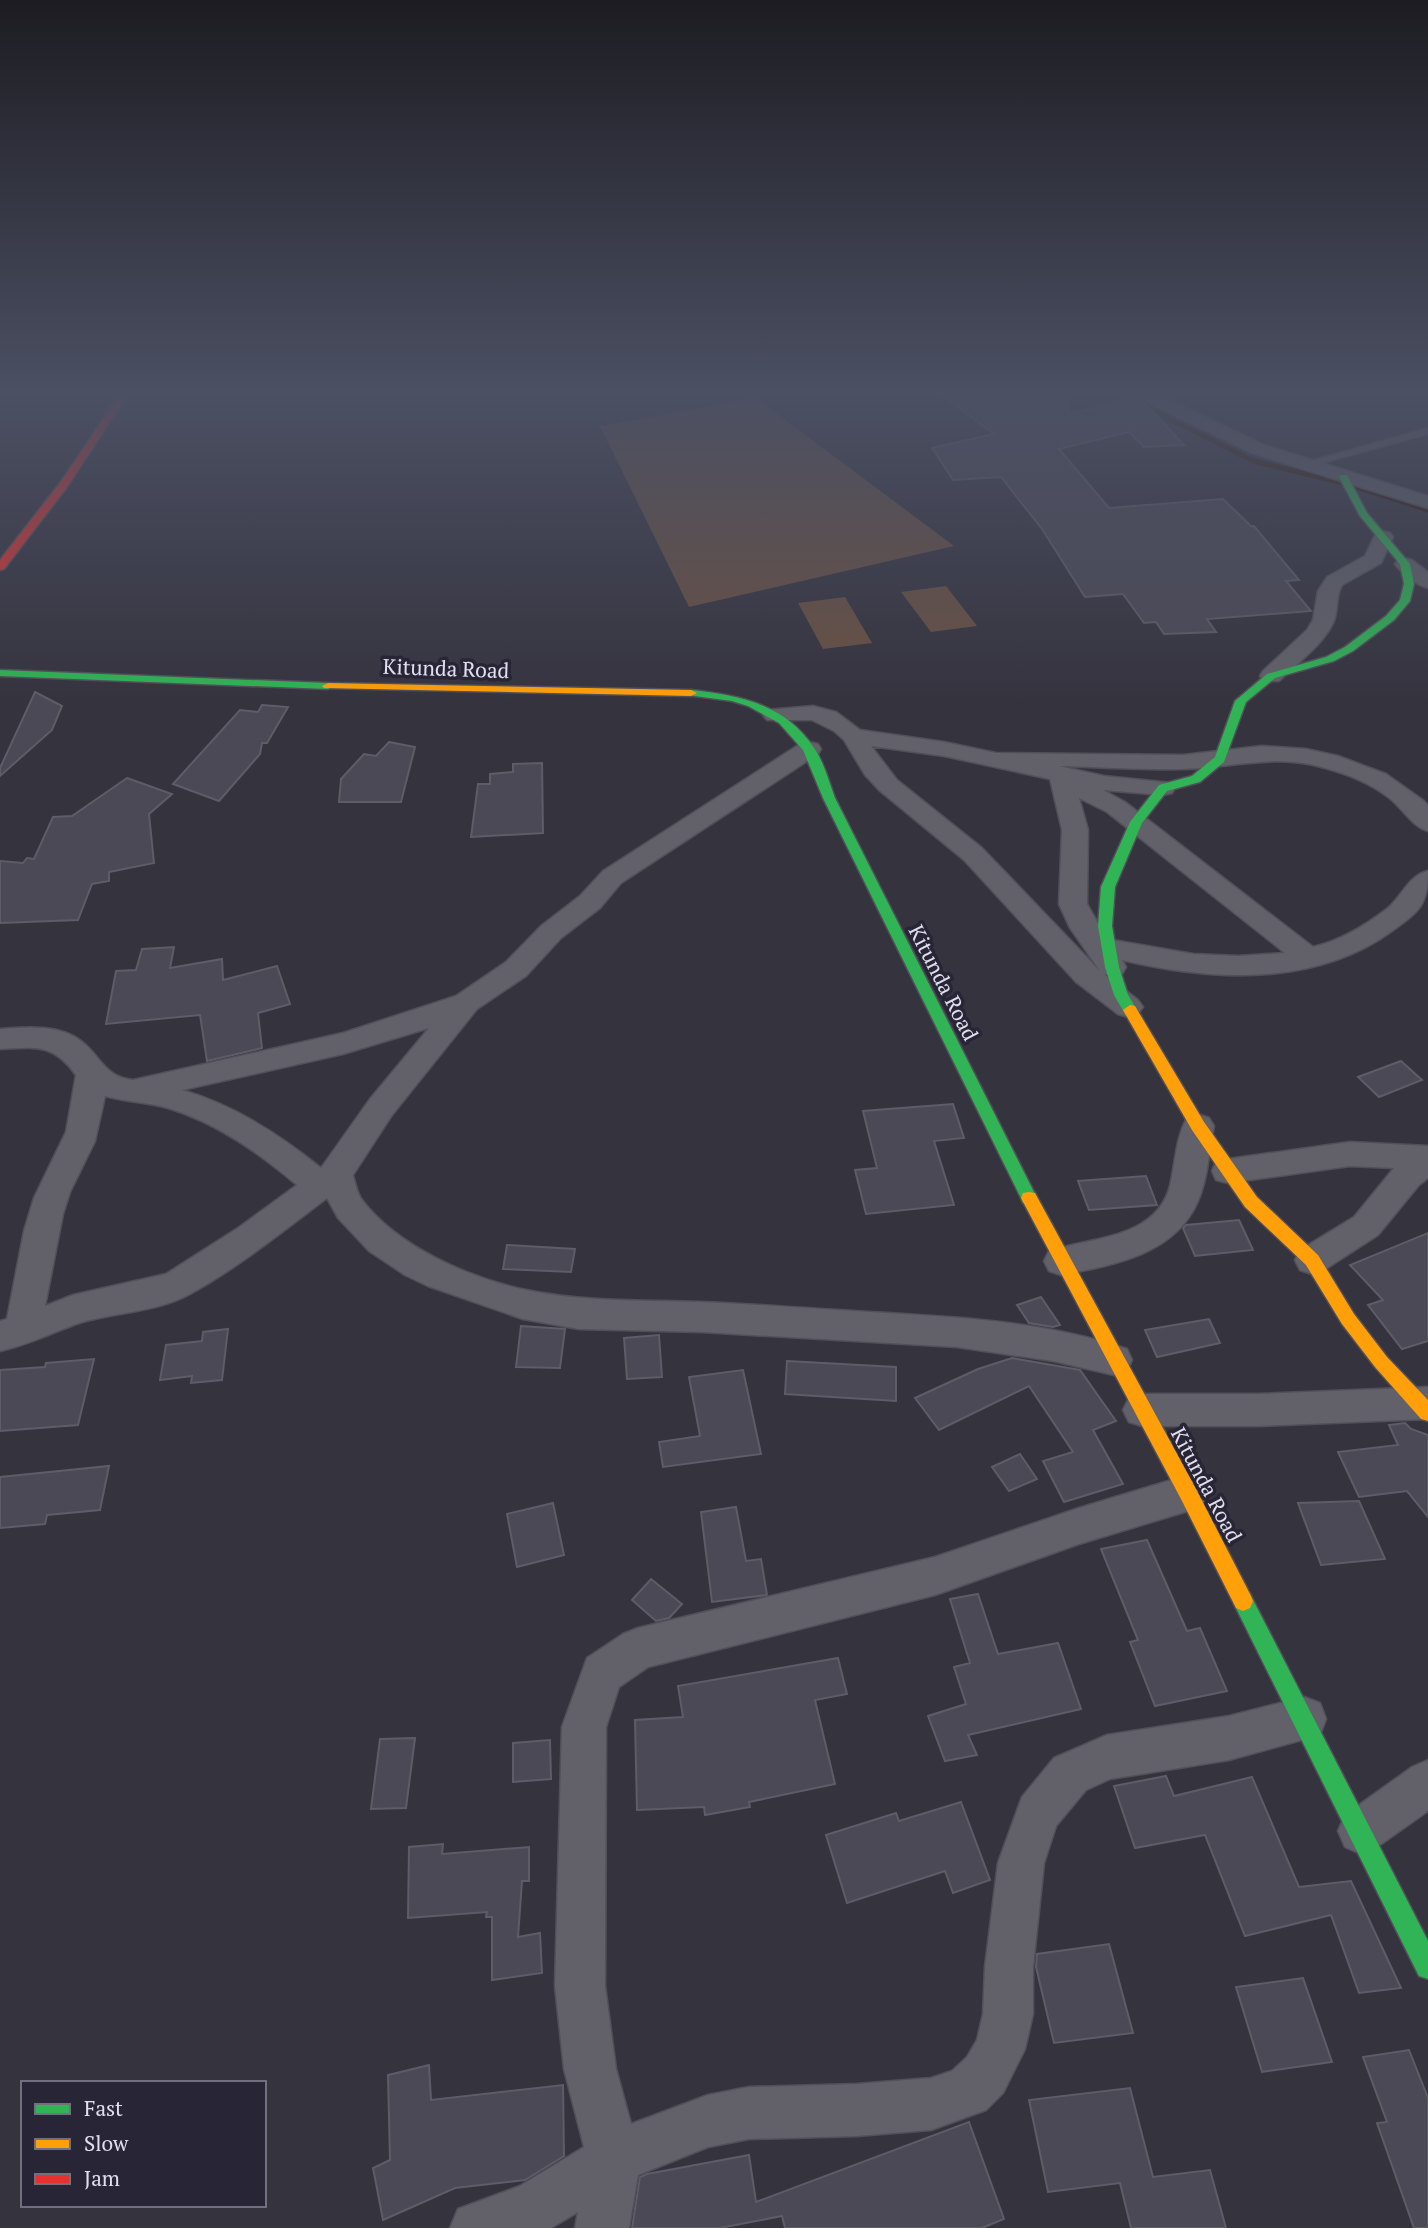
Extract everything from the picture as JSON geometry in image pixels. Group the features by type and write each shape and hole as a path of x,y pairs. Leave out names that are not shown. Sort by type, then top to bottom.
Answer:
{"street":[{"path":"0,566 57,494"},
{"path":"1352,494 1405,564 1428,582"},
{"path":"1401,494 1428,502"},
{"path":"853,736 1001,759 1062,778 1130,787 1163,788 1196,779 1220,759 1241,701 1316,634 1324,620 1328,591 1334,581 1374,559 1382,537"},
{"path":"1271,676 1330,659 1358,643 1390,618 1405,601 1409,584 1405,564"},
{"name":"Kitunda Road","path":"0,673 424,690 680,692 734,698 775,715 809,749 829,798 883,911 1060,1261 1188,1493 1428,1967"},
{"path":"775,715 813,713 828,717 853,736 874,770 888,785 972,854 1086,975 1128,1007"},
{"path":"134,1090 383,1033 422,1021 467,1002 516,969 551,932 590,902 612,877 809,749"},
{"path":"1001,759 1084,757 1174,762 1262,753 1292,754 1354,770 1382,782 1405,796 1422,812 1428,822"},
{"path":"1062,778 1136,822 1309,958"},
{"path":"1062,778 1075,830 1073,904 1084,928 1110,957 1144,957 1192,965 1245,968 1309,958 1366,936 1406,908 1428,879"},
{"path":"1163,788 1136,822 1108,887 1105,926 1116,983 1198,1126 1228,1171 1251,1202 1312,1260 1349,1319 1381,1362 1425,1407"},
{"path":"11,1333 73,1310 176,1285 250,1237 328,1180 381,1107 467,1002"},
{"path":"0,1038 36,1039 65,1044 80,1059 90,1077 90,1105 83,1130 52,1196 11,1333"},
{"path":"90,1077 115,1088 191,1103 237,1123 328,1180 381,1241 417,1265 440,1276 523,1304 579,1314 702,1317 957,1332 1040,1344 1114,1360"},
{"path":"1060,1261 1137,1242 1163,1225 1181,1203 1198,1126"},
{"path":"1228,1171 1350,1154 1428,1159"},
{"path":"1312,1260 1366,1226 1407,1176 1428,1159"},
{"path":"1142,1409 1425,1407"},
{"path":"602,2228 614,2159 590,2069 580,1986 584,1727 602,1673 638,1649 687,1634 808,1608 935,1576 1079,1526 1188,1493"},
{"path":"477,2228 534,2208 614,2159 664,2136 708,2121 749,2113 857,2110 931,2104 968,2092 985,2075 1000,2049 1008,2014 1010,1954 1021,1863 1038,1813 1070,1774 1107,1757 1229,1738 1304,1719"},
{"path":"1361,1831 1428,1783"}],"shaded area":[{"path":"633,494 884,494 954,546 689,607"},
{"path":"946,586 977,626 931,632 901,592"},
{"path":"845,597 872,643 823,649 798,603"}],"building":[{"path":"1014,494 1097,494 1109,508 1223,499 1254,526 1299,580 1286,581 1311,611 1207,619 1216,632 1164,634 1156,622 1144,623 1123,594 1085,597 1042,529"},
{"path":"35,692 62,706 52,730 0,776 0,768"},
{"path":"262,705 288,707 267,743 262,743 260,754 219,801 173,784 240,710 258,712"},
{"path":"389,742 415,747 401,802 339,802 341,779 364,754 376,756"},
{"path":"542,763 543,833 471,837 478,784 490,784 490,774 513,772 513,764"},
{"path":"127,778 172,794 149,814 154,863 109,872 109,881 92,884 78,920 0,923 0,861 23,863 27,858 34,859 53,817 72,816"},
{"path":"174,947 170,968 222,959 223,980 277,966 290,1004 258,1013 262,1048 207,1061 200,1015 106,1024 116,971 136,970 142,949"},
{"path":"1401,1061 1422,1080 1379,1097 1358,1077"},
{"path":"953,1104 964,1138 934,1141 954,1205 866,1214 855,1170 877,1168 863,1111"},
{"path":"1146,1176 1157,1205 1089,1210 1078,1181"},
{"path":"1239,1220 1253,1250 1195,1256 1183,1228 1186,1225"},
{"path":"1428,1233 1428,1341 1402,1349 1368,1305 1383,1300 1350,1265"},
{"path":"507,1245 575,1249 571,1272 503,1269"},
{"path":"1041,1297 1060,1325 1053,1327 1029,1323 1017,1305"},
{"path":"1209,1319 1220,1343 1157,1357 1145,1330"},
{"path":"521,1326 565,1329 560,1368 516,1367"},
{"path":"228,1329 222,1380 191,1383 192,1376 160,1380 166,1345 202,1341 203,1332"},
{"path":"659,1335 662,1377 627,1379 624,1338"},
{"path":"1012,1358 1080,1370 1116,1421 1093,1430 1123,1484 1064,1502 1043,1461 1073,1452 1029,1386 939,1430 915,1398 978,1369"},
{"path":"94,1359 78,1425 0,1431 0,1370 45,1367 46,1363"},
{"path":"787,1361 896,1367 896,1401 785,1394"},
{"path":"743,1370 761,1454 663,1467 659,1442 700,1436 689,1377"},
{"path":"1405,1423 1411,1429 1428,1435 1428,1517 1407,1491 1359,1497 1338,1452 1398,1445 1389,1425"},
{"path":"1020,1454 1037,1479 1009,1491 992,1467"},
{"path":"109,1466 100,1510 47,1515 45,1524 0,1528 0,1477"},
{"path":"1359,1501 1385,1559 1321,1565 1298,1503"},
{"path":"553,1503 564,1555 517,1567 507,1514"},
{"path":"736,1507 746,1561 761,1559 767,1595 712,1602 701,1512"},
{"path":"1147,1540 1187,1631 1200,1628 1227,1691 1155,1706 1130,1642 1138,1640 1101,1549"},
{"path":"651,1579 682,1604 669,1618 656,1621 632,1600"},
{"path":"978,1594 998,1654 1058,1643 1081,1709 968,1735 977,1755 945,1761 928,1716 966,1704 954,1667 970,1663 950,1599"},
{"path":"838,1658 847,1694 815,1700 835,1784 749,1802 750,1807 705,1815 704,1807 637,1810 635,1720 683,1717 678,1686"},
{"path":"415,1738 406,1808 371,1809 380,1739"},
{"path":"550,1740 551,1779 513,1782 513,1743"},
{"path":"1166,1776 1174,1796 1252,1777 1299,1887 1351,1881 1401,1988 1359,1993 1331,1915 1245,1936 1205,1835 1135,1848 1114,1786"},
{"path":"961,1802 990,1880 953,1893 945,1871 847,1903 826,1835 896,1813 899,1821"},
{"path":"443,1844 442,1854 529,1847 529,1881 522,1881 518,1937 540,1933 542,1973 492,1980 492,1917 486,1917 487,1912 408,1918 409,1847"},
{"path":"1109,1944 1133,2033 1054,2043 1036,1967 1037,1954"},
{"path":"1303,1978 1332,2062 1262,2072 1236,1987"},
{"path":"1409,2050 1428,2098 1428,2228 1414,2228 1377,2123 1387,2122 1363,2057"},
{"path":"429,2065 431,2100 563,2085 564,2156 525,2180 455,2188 383,2220 373,2168 390,2160 388,2075"},
{"path":"1130,2088 1153,2177 1210,2170 1226,2228 1131,2228 1120,2183 1048,2192 1029,2100"},
{"path":"969,2122 1004,2219 982,2228 785,2228 782,2216 720,2228 632,2228 640,2177 647,2174 749,2155 756,2202"}],"waterway":[{"path":"1378,494 1428,510"}],"traffic: fast":[{"path":"1130,1010 1121,995 1112,967 1105,926 1108,887 1136,822 1163,788 1196,779 1220,759 1241,701 1271,676 1330,659 1349,649 1390,618 1405,601 1409,584 1405,564 1363,514 1353,494"},
{"path":"0,673 328,686"},
{"path":"691,693 734,698 752,704 783,721 809,749 829,798 1029,1198"},
{"path":"1243,1601 1428,1967"}],"traffic: slow":[{"path":"328,686 691,693"},
{"path":"1130,1010 1198,1126 1251,1202 1312,1260 1348,1319 1381,1362 1428,1413"},
{"path":"1029,1198 1243,1601"}],"traffic: jam":[{"path":"0,567 57,494"}]}
